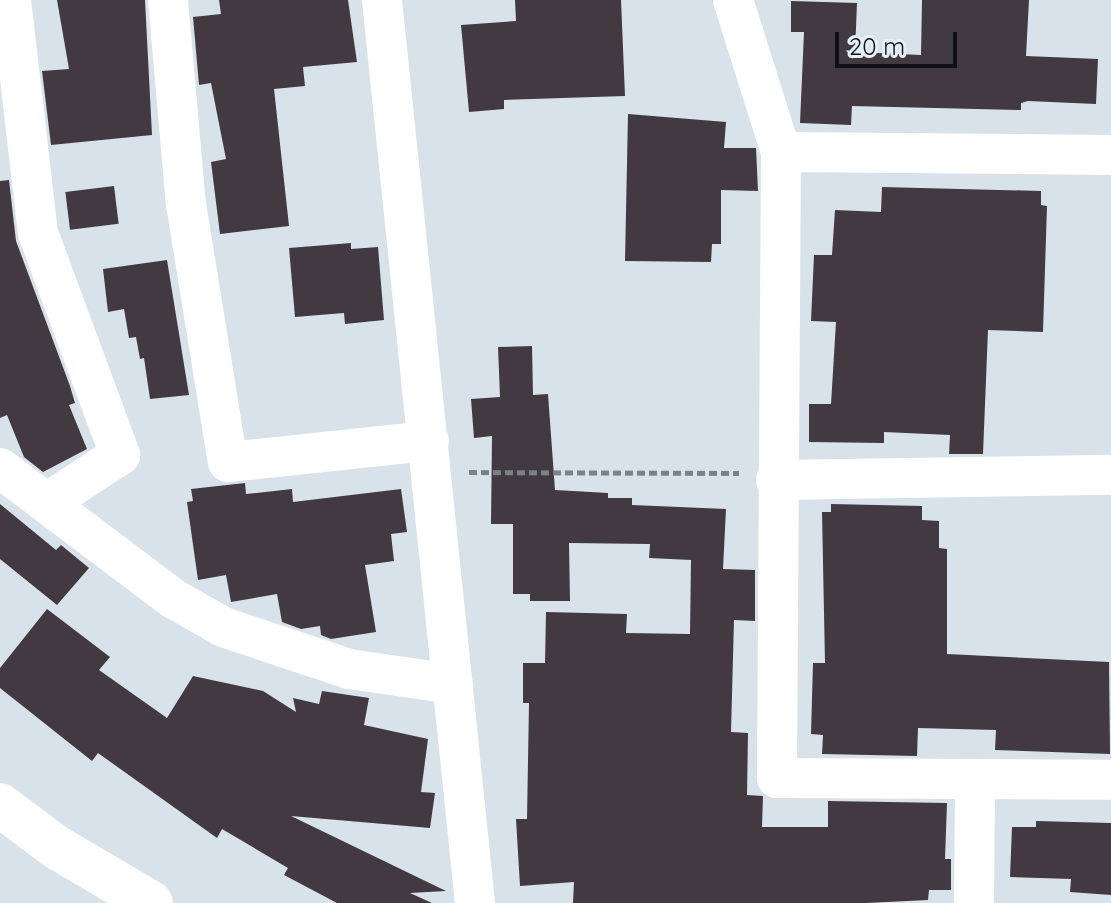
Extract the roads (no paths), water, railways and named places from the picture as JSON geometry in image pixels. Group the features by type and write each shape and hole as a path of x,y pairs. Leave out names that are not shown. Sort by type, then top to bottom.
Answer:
{"street":[{"path":"11,0 38,233 120,455 47,503"},
{"path":"168,0 186,204 228,462 429,441"},
{"path":"382,0 475,903"},
{"path":"733,0 781,152 760,477 777,778 975,783 1111,780"},
{"path":"781,152 1111,155"},
{"path":"0,468 174,599 223,627 349,669 453,684"},
{"path":"760,477 1111,475"},
{"path":"974,903 975,783"},
{"path":"0,805 56,847 151,903"}]}
